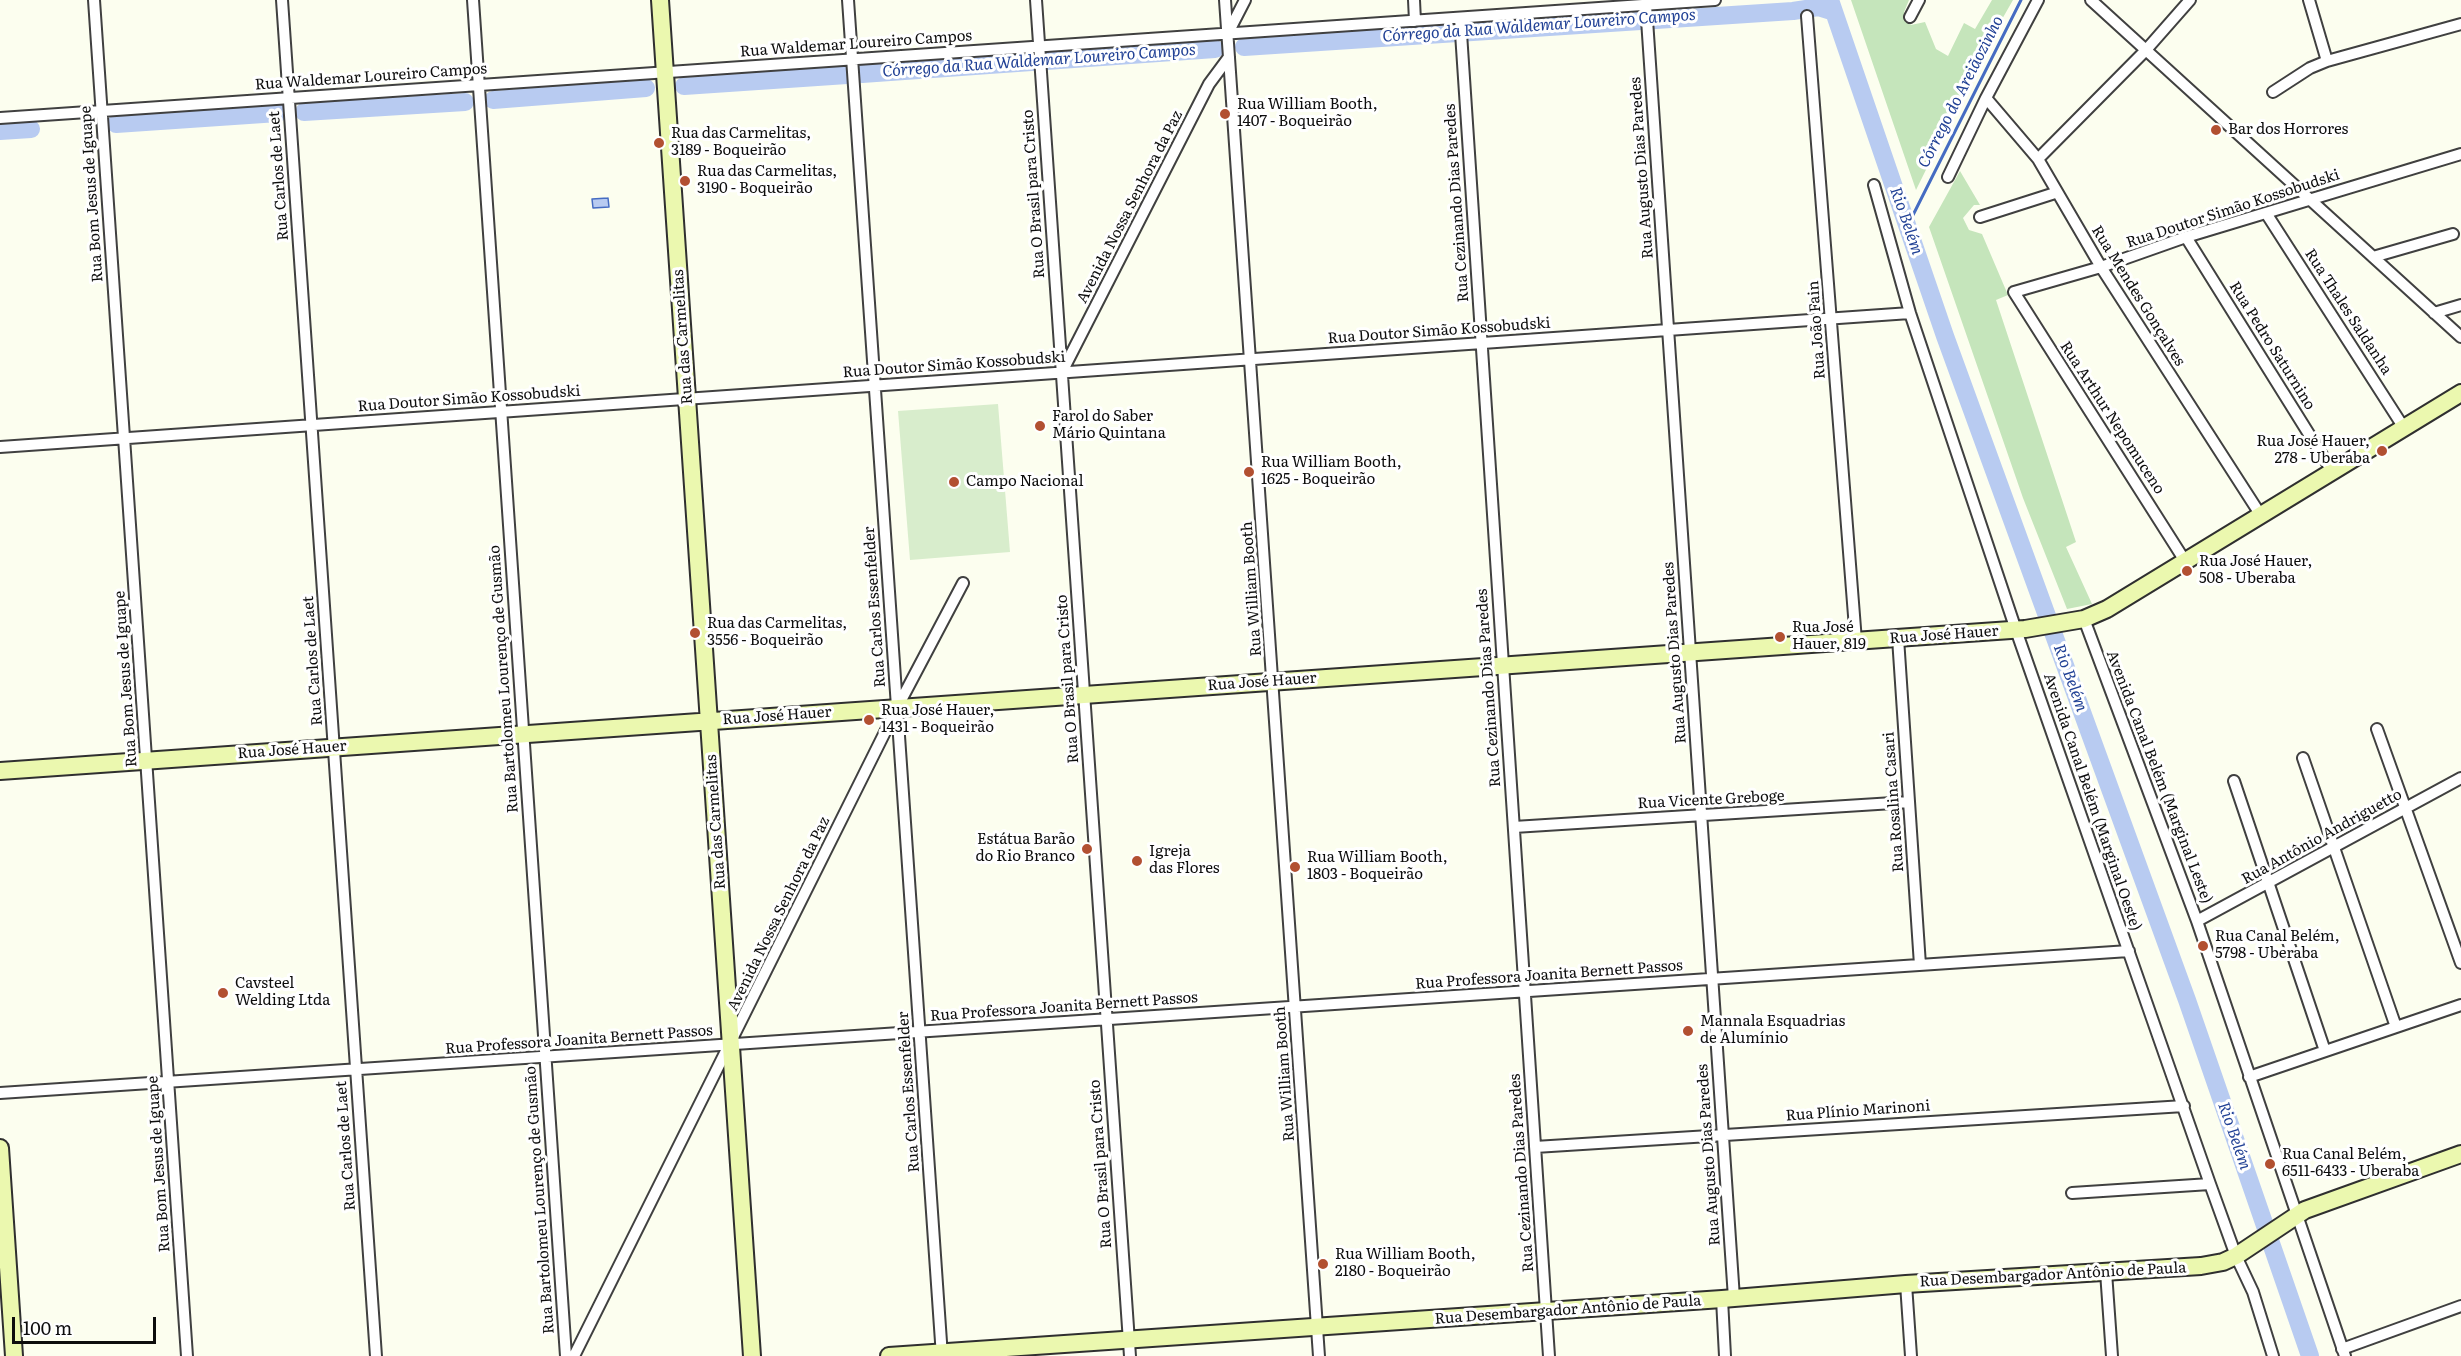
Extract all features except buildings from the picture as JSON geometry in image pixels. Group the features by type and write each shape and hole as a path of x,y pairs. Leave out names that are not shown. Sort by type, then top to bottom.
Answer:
{"main road":[{"name":"Rua das Carmelitas","path":"660,0 752,1356"},
{"name":"Rua José Hauer","path":"0,771 1898,638 2020,629 2080,620 2107,609 2461,393"},
{"path":"0,1148 14,1356"},
{"name":"Rua Desembargador Antônio de Paula","path":"889,1356 1129,1348 1317,1327 1728,1299 1906,1284 2201,1266 2223,1262 2240,1253 2293,1216 2461,1154"}],"street":[{"name":"Rua Bom Jesus de Iguape","path":"94,0 187,1356"},
{"name":"Rua Carlos de Laet","path":"282,0 376,1356"},
{"name":"Rua Bartolomeu Lourenço de Gusmão","path":"473,0 566,1356"},
{"name":"Rua Carlos Essenfelder","path":"848,0 942,1354"},
{"name":"Rua O Brasil para Cristo","path":"1036,0 1129,1348"},
{"name":"Rua William Booth","path":"1225,0 1319,1356"},
{"path":"1228,34 1245,0"},
{"path":"1414,0 1415,21"},
{"name":"Rua Waldemar Loureiro Campos","path":"0,118 1415,21 1460,22 1560,5 1646,9 1715,0"},
{"path":"1910,17 1919,0"},
{"path":"1948,177 1986,98 2038,0"},
{"path":"2091,0 2461,337"},
{"path":"2038,159 2146,50 2190,0"},
{"path":"2309,0 2327,61"},
{"name":"Rua Augusto Dias Paredes","path":"1646,9 1723,1135 1728,1299 1725,1356"},
{"name":"Rua João Fain","path":"1808,16 1856,641"},
{"name":"Rua Cezinando Dias Paredes","path":"1460,22 1549,1356"},
{"path":"2273,92 2310,68 2327,61 2461,24"},
{"name":"Avenida Nossa Senhora da Paz","path":"1062,373 1209,84 1229,57"},
{"name":"Rua Mendes Gonçalves","path":"1986,98 2038,159 2055,193 2101,267 2260,514"},
{"name":"Rua Doutor Simão Kossobudski","path":"2014,292 2461,154"},
{"name":"Avenida Canal Belém (Marginal Oeste)","path":"1874,184 1910,313 2210,1184 2240,1253 2273,1356"},
{"path":"1980,217 2055,193"},
{"name":"Rua Thales Saldanha","path":"2266,213 2403,428"},
{"path":"2373,257 2453,234"},
{"name":"Rua Pedro Saturnino","path":"2187,237 2332,471"},
{"name":"Rua Arthur Nepomuceno","path":"2014,292 2185,561"},
{"path":"2434,313 2461,304"},
{"name":"Rua Doutor Simão Kossobudski","path":"0,447 1910,313"},
{"name":"Avenida Nossa Senhora da Paz","path":"574,1356 897,708 963,583"},
{"name":"Avenida Canal Belém (Marginal Leste)","path":"2080,620 2198,921 2293,1216 2343,1352"},
{"name":"Rua Rosalina Casari","path":"1898,638 1920,965"},
{"path":"2377,729 2461,963"},
{"path":"2303,758 2332,848 2396,1027"},
{"name":"Rua Antônio Andriguetto","path":"2198,921 2461,778"},
{"path":"2234,781 2325,1051"},
{"name":"Rua Vicente Greboge","path":"1514,826 1909,802"},
{"name":"Rua Professora Joanita Bernett Passos","path":"0,1093 2129,951"},
{"path":"2249,1077 2461,1005"},
{"name":"Rua Plínio Marinoni","path":"1535,1147 2184,1106"},
{"path":"2072,1193 2210,1184"},
{"path":"2106,1272 2112,1356"},
{"path":"1906,1284 1911,1356"},
{"path":"2343,1352 2461,1306"}],"green space":[{"path":"1851,0 1909,0 1904,12 1911,25 1925,22 1936,49 1948,56 1964,23 1975,29 1992,0 2013,0 1989,42 1916,190"},
{"path":"1960,171 1980,205 1974,205 1963,218 1969,230 1982,234 2008,295 1996,300 2076,542 2066,547 2092,604 2067,609 2023,498 1929,227"},
{"name":"Campo Nacional","path":"998,404 1010,552 910,560 898,411"}],"water":[{"path":"608,198 609,207 593,208 592,199"}],"waterway":[{"name":"Rio Belém","path":"1830,0 1945,336 2187,1000 2310,1356"},
{"name":"Córrego do Areiãozinho","path":"1907,227 2021,0"},
{"name":"Córrego da Rua Waldemar Loureiro Campos","path":"1244,47 1793,11 1818,7 1834,12"},
{"name":"Córrego da Rua Waldemar Loureiro Campos","path":"862,74 1215,49"},
{"name":"Córrego da Rua Waldemar Loureiro Campos","path":"684,86 847,75"},
{"name":"Córrego da Rua Waldemar Loureiro Campos","path":"493,100 646,88"},
{"name":"Córrego da Rua Waldemar Loureiro Campos","path":"304,112 465,102"},
{"name":"Córrego da Rua Waldemar Loureiro Campos","path":"116,124 278,113"},
{"name":"Córrego da Rua Waldemar Loureiro Campos","path":"0,131 31,129"}],"place":[{"name":"Rua William Booth, 1407 - Boqueirão","path":"1225,114"},
{"name":"Bar dos Horrores","path":"2216,130"},
{"name":"Rua das Carmelitas, 3189 - Boqueirão","path":"659,143"},
{"name":"Rua das Carmelitas, 3190 - Boqueirão","path":"685,181"},
{"name":"Farol do Saber Mário Quintana","path":"1040,426"},
{"name":"Rua José Hauer, 278 - Uberaba","path":"2382,451"},
{"name":"Rua William Booth, 1625 - Boqueirão","path":"1249,472"},
{"name":"Campo Nacional","path":"954,482"},
{"name":"Rua José Hauer, 508 - Uberaba","path":"2187,571"},
{"name":"Rua das Carmelitas, 3556 - Boqueirão","path":"695,633"},
{"name":"Rua José Hauer, 819","path":"1780,637"},
{"name":"Rua José Hauer, 1431 - Boqueirão","path":"869,720"},
{"name":"Estátua Barão do Rio Branco","path":"1087,849"},
{"name":"Igreja das Flores","path":"1137,861"},
{"name":"Rua William Booth, 1803 - Boqueirão","path":"1295,867"},
{"name":"Rua Canal Belém, 5798 - Uberaba","path":"2203,946"},
{"name":"Cavsteel Welding Ltda","path":"223,993"},
{"name":"Mannala Esquadrias de Alumínio","path":"1688,1031"},
{"name":"Rua Canal Belém, 6511-6433 - Uberaba","path":"2270,1164"},
{"name":"Rua William Booth, 2180 - Boqueirão","path":"1323,1264"}]}
